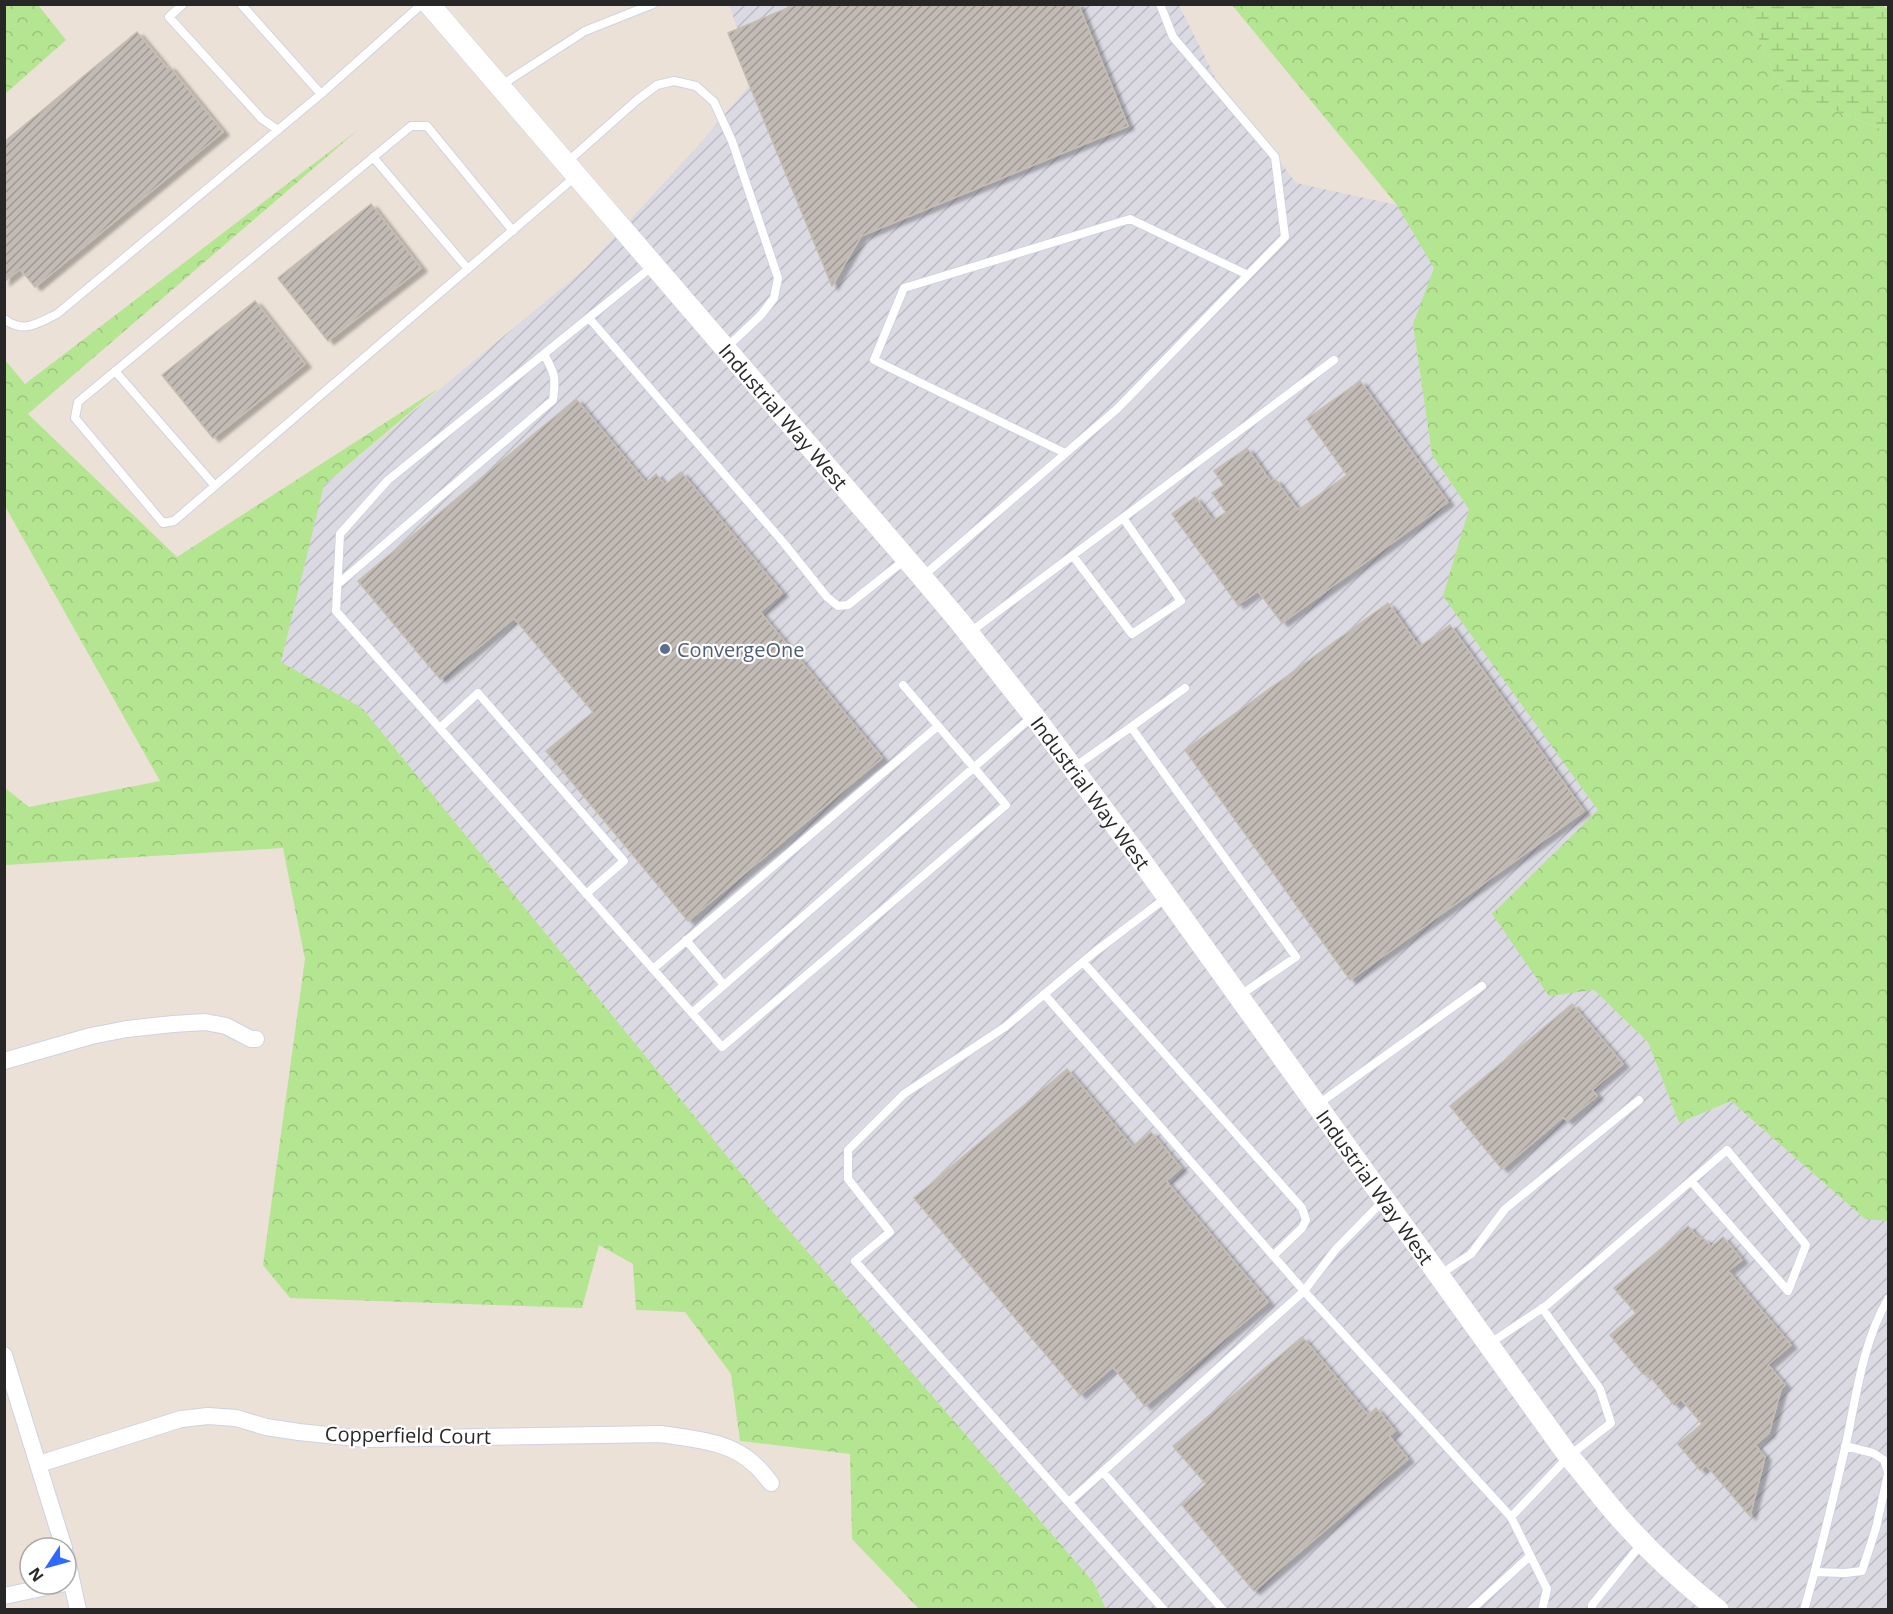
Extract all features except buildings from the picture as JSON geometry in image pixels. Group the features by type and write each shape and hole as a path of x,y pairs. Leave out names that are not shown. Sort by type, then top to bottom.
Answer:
{"street":[{"name":"Industrial Way West","path":"429,4 969,633 1073,768 1569,1456 1593,1487 1643,1542 1718,1610"},
{"path":"4,1061 91,1036 173,1024 205,1022 226,1026 251,1039 256,1038"},
{"path":"4,1354 60,1536"},
{"name":"Copperfield Court","path":"39,1464 181,1419 208,1416 236,1418 266,1427 299,1432 366,1438 661,1434 696,1439 730,1448 754,1464 771,1483"},
{"path":"72,1596 78,1610"}],"lane":[{"path":"183,4 169,17 262,119 278,130"},
{"path":"241,4 321,94"},
{"path":"4,319 13,326 33,326 57,314 321,94 422,4"},
{"path":"500,87 585,30 653,4"},
{"path":"922,577 1117,409 1285,237 1275,157 1173,37 1160,4"},
{"path":"513,231 427,126 411,126 78,402 75,418 163,523 174,520 513,231 637,100 657,85 674,81 696,86 714,102 732,141 777,278 774,298 761,315 726,349"},
{"path":"373,157 468,269"},
{"path":"1065,453 874,360 904,288 1130,219 1248,275"},
{"path":"654,265 381,487 340,534 336,611 722,1047 1006,806 903,685"},
{"path":"589,318 783,542 827,597 838,606 848,605 906,559"},
{"path":"338,584 553,400 554,374 544,354"},
{"path":"969,633 1334,360"},
{"path":"115,371 215,486"},
{"path":"1072,556 1132,634 1181,601 1123,518"},
{"path":"1073,768 1185,688"},
{"path":"440,729 478,693 624,861 586,894"},
{"path":"692,1013 1034,716"},
{"path":"653,969 938,726"},
{"path":"1131,727 1296,957 1238,996"},
{"path":"1164,1610 855,1261 890,1232 848,1179 848,1150 904,1094 1005,1027 1083,962 1167,897"},
{"path":"686,940 724,985"},
{"path":"1083,962 1302,1208 1306,1220 1302,1228 1273,1256"},
{"path":"1317,1106 1482,986"},
{"path":"1044,994 1304,1291 1511,1517 1546,1589 1542,1610"},
{"path":"1439,1275 1471,1254 1505,1209 1639,1100"},
{"path":"1488,1344 1542,1308 1727,1150 1806,1245 1788,1292 1691,1181"},
{"path":"1069,1502 1304,1291 1336,1249 1385,1200"},
{"path":"1804,1610 1815,1572 1864,1360 1888,1299"},
{"path":"1511,1517 1569,1456 1611,1423 1600,1389 1542,1308"},
{"path":"1815,1572 1862,1571 1876,1528 1888,1473 1884,1460 1873,1454 1845,1446"},
{"path":"1103,1472 1223,1610"},
{"path":"1592,1610 1592,1605 1643,1542"},
{"path":"1471,1610 1530,1556"}],"shaded area":[{"path":"729,5 1179,5 1216,79 1296,183 1397,205 1435,268 1413,324 1432,455 1469,509 1444,596 1599,811 1493,914 1594,990 1648,1042 1679,1123 1731,1101 1865,1219 1888,1221 1888,1609 1106,1609 1094,1583 761,1198 362,708 281,662 324,485 586,268 703,140 755,79"}],"green space":[{"path":"5,4 38,5 66,40 5,94"},
{"path":"1232,5 1745,5 1780,88 1888,132 1888,1221 1865,1219 1731,1101 1679,1123 1648,1042 1594,990 1549,996 1492,914 1598,810 1443,596 1469,509 1432,455 1413,324 1434,268 1397,205"},
{"path":"1745,5 1882,5 1888,9 1888,132 1780,88"},
{"path":"358,130 28,414 177,557 439,388 324,485 281,662 362,708 761,1198 1094,1583 1106,1609 919,1609 852,1539 850,1454 740,1441 731,1374 685,1312 636,1310 633,1264 599,1245 582,1308 290,1298 263,1265 305,959 283,848 5,865 5,788 29,807 160,781 5,506 5,360 25,384"}],"place":[{"name":"ConvergeOne","path":"665,649"}]}
